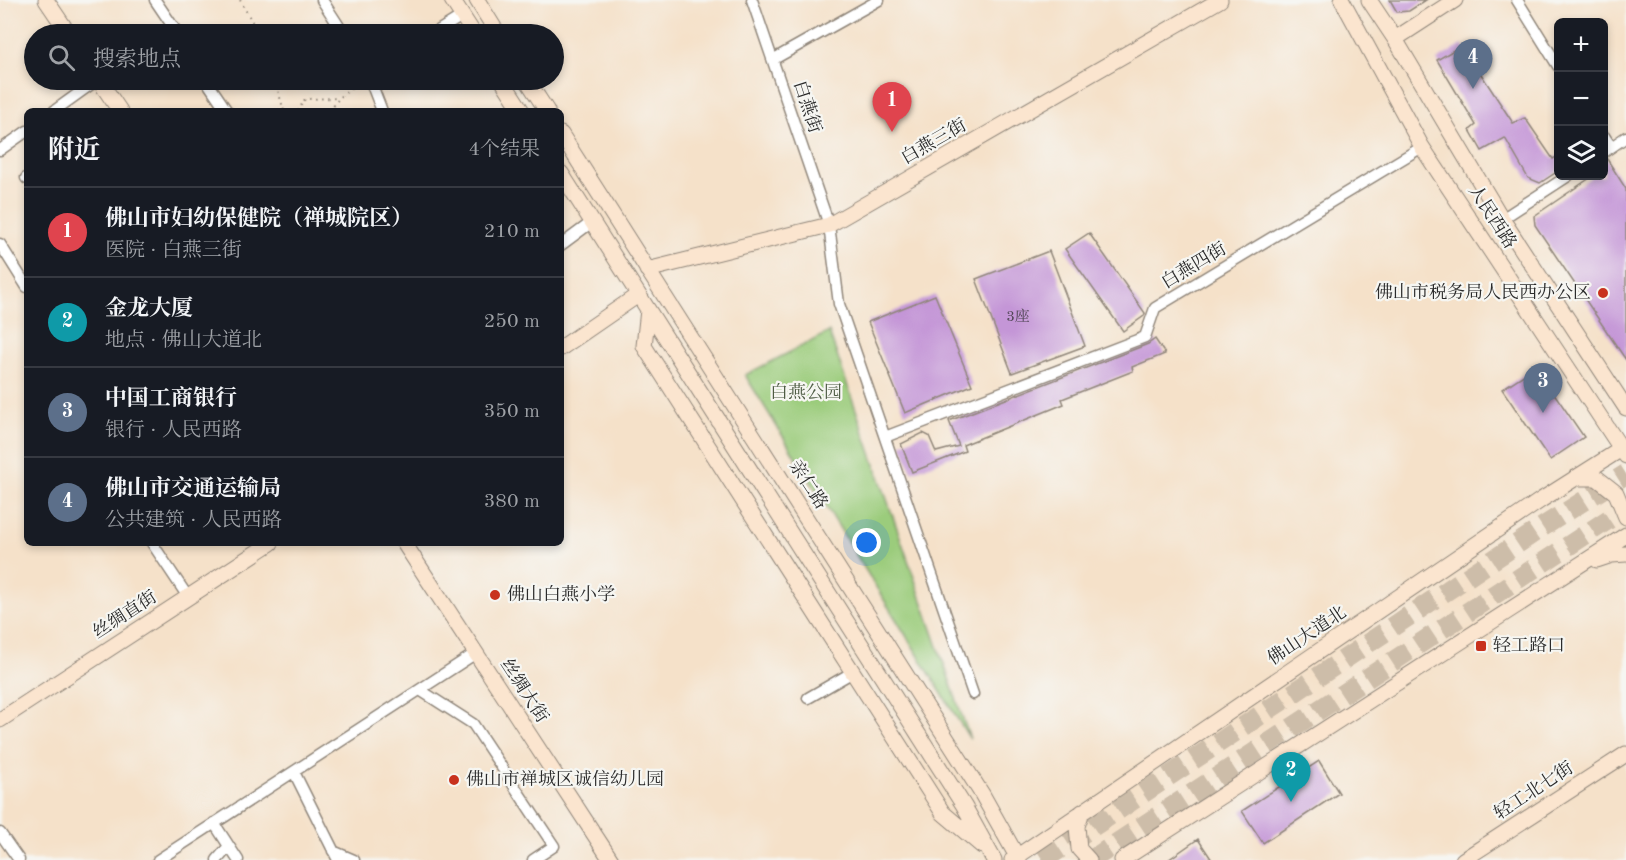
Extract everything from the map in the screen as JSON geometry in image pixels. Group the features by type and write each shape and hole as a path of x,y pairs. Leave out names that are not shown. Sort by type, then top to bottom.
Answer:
{"main road":[{"path":"46,0 62,24"},
{"path":"452,0 467,24"},
{"path":"477,0 492,24"},
{"name":"白燕三街","path":"647,270 829,225 1220,0"},
{"name":"人民西路","path":"1342,0 1422,147 1625,450"},
{"name":"人民西路","path":"1369,0 1395,39 1502,219 1626,408"},
{"path":"1395,39 1455,0"},
{"path":"105,90 118,108"},
{"path":"508,90 520,108"},
{"path":"533,90 545,108"},
{"name":"亲仁路","path":"564,139 976,784 1016,859"},
{"path":"564,178 964,806 991,856"},
{"path":"564,346 638,295"},
{"path":"648,310 644,346 943,813 991,856"},
{"name":"佛山大道北","path":"1016,859 1575,478 1625,450"},
{"path":"1575,478 1597,478 1616,493 1626,517"},
{"path":"1122,860 1577,567 1623,544 1626,523"},
{"name":"丝绸大街","path":"406,546 611,860"},
{"name":"丝绸直街","path":"0,720 188,597 253,548"},
{"name":"轻工北七街","path":"1463,860 1626,754"},
{"path":"1082,812 1077,826 1079,849 1089,860"}],"street":[{"path":"155,0 171,24"},
{"path":"322,0 338,24"},
{"name":"白燕街","path":"753,0 829,225 839,304 973,694"},
{"path":"774,59 879,0"},
{"path":"1517,0 1554,60"},
{"path":"449,24 462,16"},
{"path":"58,108 84,90"},
{"path":"213,90 225,108"},
{"path":"374,90 381,108"},
{"path":"0,150 24,132"},
{"path":"1608,149 1626,137"},
{"name":"白燕四街","path":"885,437 1145,337 1155,308 1422,147"},
{"path":"1502,219 1562,180"},
{"path":"564,243 592,222"},
{"path":"0,244 23,270"},
{"path":"154,546 188,597"},
{"path":"158,860 476,653"},
{"path":"808,698 853,672"},
{"path":"420,690 473,723 554,846 533,860"},
{"path":"294,772 336,855 354,860"},
{"path":"214,823 238,860"},
{"path":"0,833 19,860"},
{"path":"217,860 229,846"}],"path":[{"path":"240,0 253,24"},
{"path":"278,90 283,108"},
{"path":"332,108 339,98 349,90"},
{"path":"300,108 305,99 339,98"}],"green space":[{"name":"白燕公园","path":"829,332 970,739 745,375"}],"building":[{"path":"1390,0 1426,0 1409,11 1397,12"},
{"path":"1462,45 1513,123 1525,118 1554,158 1554,174 1540,183 1528,178 1505,138 1482,151 1470,130 1476,125 1437,60"},
{"name":"佛山市税务局人民西办公区","path":"1608,161 1626,189 1626,360 1535,225 1534,216 1587,180 1608,180"},
{"path":"1089,233 1145,313 1123,331 1065,249"},
{"path":"1049,251 1085,346 1012,373 976,279"},
{"path":"935,295 972,385 905,413 868,322"},
{"path":"1155,339 1165,354 1132,367 1133,371 1062,399 1064,404 963,445 965,451 912,472 901,444 923,433 929,436 936,452 959,446 949,421 1148,344"},
{"path":"1536,367 1584,437 1550,460 1502,389"},
{"path":"1319,761 1339,793 1263,843 1242,811"},
{"path":"1198,839 1212,860 1168,860"}],"tunnel":[{"path":"1043,860 1544,526 1626,474"},
{"path":"1091,860 1626,508"}],"place":[{"name":"佛山市交通运输局","path":"1473,89"},
{"name":"佛山市妇幼保健院（禅城院区）","path":"892,132"},
{"name":"佛山市税务局人民西办公区","path":"1603,293"},
{"name":"中国工商银行","path":"1543,413"},
{"name":"佛山白燕小学","path":"495,595"},
{"name":"轻工路口","path":"1481,646"},
{"name":"佛山市禅城区诚信幼儿园","path":"454,780"},
{"name":"金龙大厦","path":"1291,802"}]}
